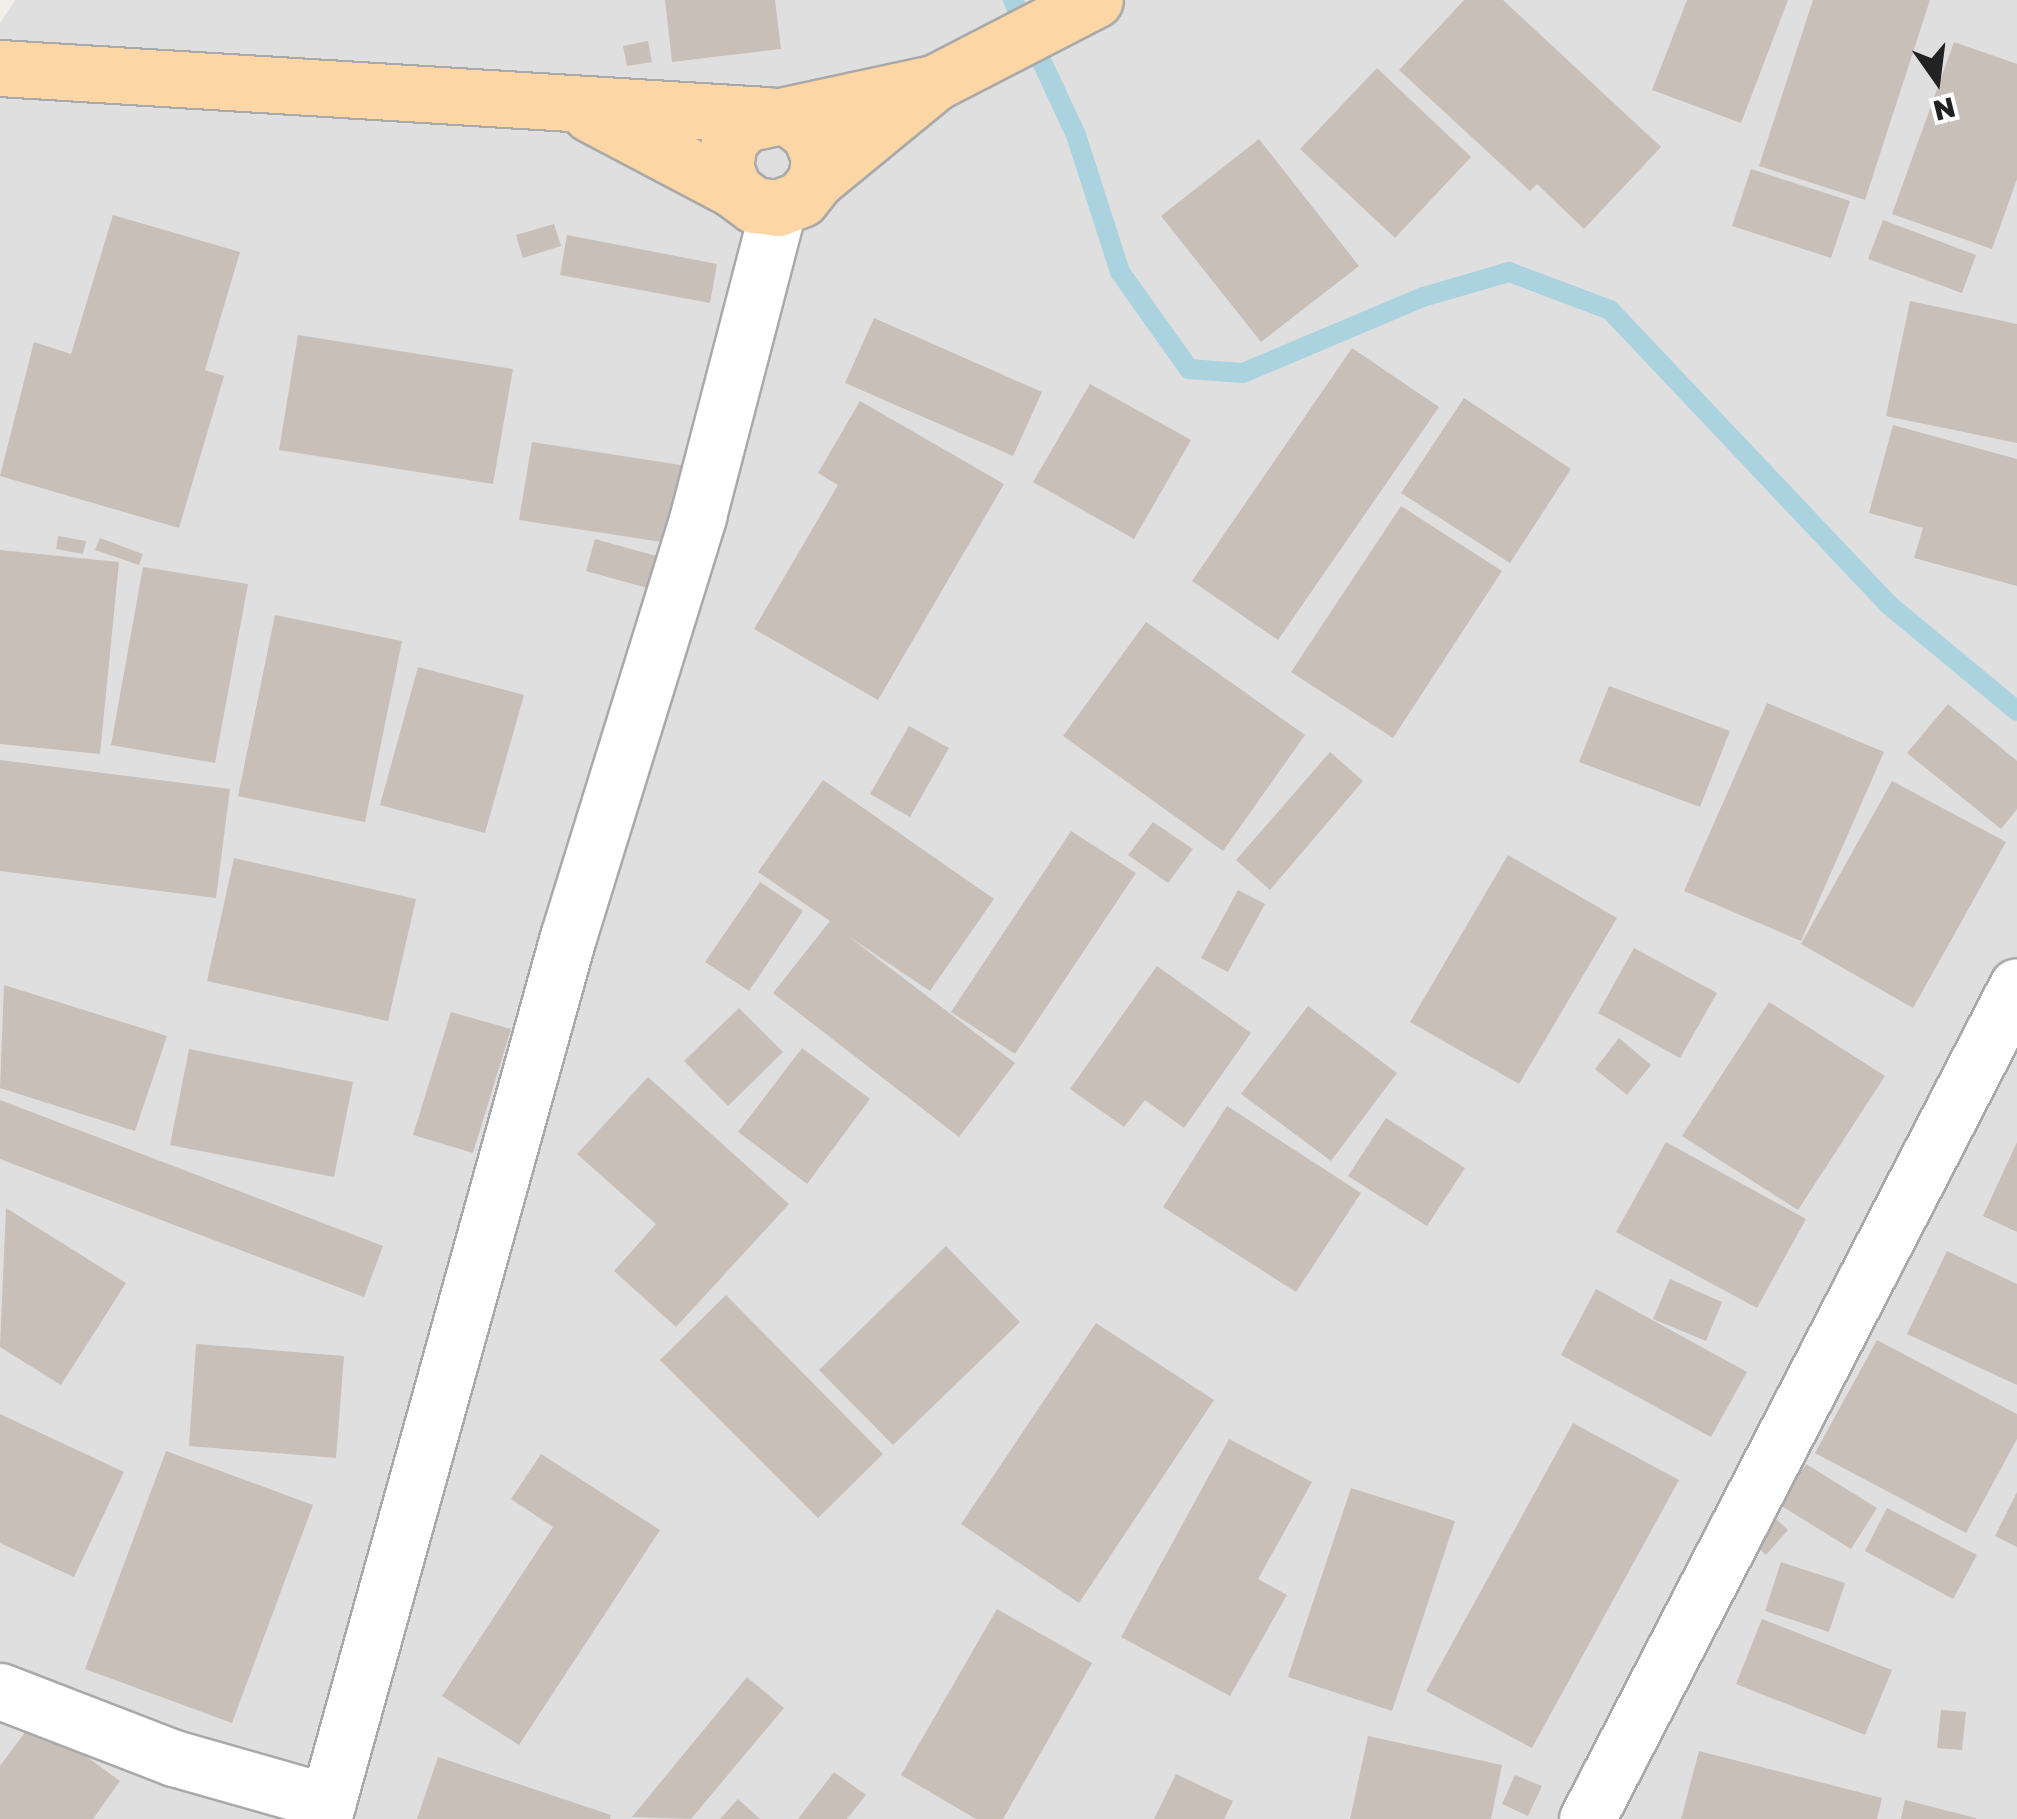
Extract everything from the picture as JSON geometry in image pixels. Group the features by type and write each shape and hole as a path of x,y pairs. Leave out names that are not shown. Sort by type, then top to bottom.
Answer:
{"main road":[{"path":"776,193 950,75 1073,11"},
{"path":"0,68 75,77 779,117 810,134 820,156 776,193"},
{"path":"776,193 725,167 728,142 779,117 950,75"},
{"path":"578,108 776,193"}],"street":[{"path":"0,1691 174,1758 326,1810 568,937 693,534 776,193"},
{"path":"1587,1819 2017,986"}],"shaded area":[{"path":"15,0 2017,0 2017,1819 0,1819 0,23"}],"building":[{"path":"665,0 775,0 781,49 672,62"},
{"path":"1464,0 1503,0 1661,147 1584,229 1537,184 1530,191 1399,70"},
{"path":"1687,0 1788,0 1741,123 1652,90"},
{"path":"1813,0 1930,0 1865,200 1759,166"},
{"path":"648,41 652,62 627,66 623,46"},
{"path":"1954,42 2017,64 2017,179 1992,249 1892,214"},
{"path":"1377,68 1471,157 1395,238 1300,149"},
{"path":"1259,139 1359,266 1261,342 1161,216"},
{"path":"1751,169 1850,201 1831,258 1732,226"},
{"path":"113,215 240,252 205,370 224,376 179,528 0,476 34,342 71,354"},
{"path":"1883,220 1976,255 1962,293 1868,259"},
{"path":"554,224 561,246 523,258 516,235"},
{"path":"567,235 717,264 710,303 560,275"},
{"path":"1910,301 2017,324 2017,443 1886,416"},
{"path":"874,318 1042,392 1013,456 845,383"},
{"path":"298,335 513,369 493,484 279,450"},
{"path":"1352,348 1439,407 1278,640 1192,581"},
{"path":"1090,384 1191,440 1134,539 1033,482"},
{"path":"1464,398 1571,469 1510,563 1401,493"},
{"path":"860,401 1004,484 878,700 754,629 838,485 818,473"},
{"path":"1893,425 2017,459 2017,586 1914,558 1923,528 1869,513"},
{"path":"532,442 694,467 681,545 519,520"},
{"path":"1401,506 1502,571 1393,738 1291,672"},
{"path":"58,536 86,541 83,554 56,549"},
{"path":"100,538 143,554 139,565 95,550"},
{"path":"595,539 667,559 658,591 586,571"},
{"path":"0,550 119,562 100,754 0,744"},
{"path":"143,567 248,584 215,763 111,745"},
{"path":"275,615 402,641 365,822 238,796"},
{"path":"1146,622 1305,735 1223,851 1063,736"},
{"path":"418,667 524,695 485,833 380,805"},
{"path":"1609,686 1730,731 1700,807 1579,762"},
{"path":"1767,703 1884,752 1801,941 1684,891"},
{"path":"1948,704 2017,761 2017,809 2001,829 1907,753"},
{"path":"909,726 949,748 910,817 870,794"},
{"path":"1330,752 1363,781 1270,890 1236,860"},
{"path":"0,760 230,789 216,898 0,871"},
{"path":"823,780 994,899 930,991 848,936 1015,1063 959,1137 773,993 830,921 758,872"},
{"path":"1892,781 2006,842 1913,1008 1801,944"},
{"path":"1153,822 1193,849 1168,883 1128,855"},
{"path":"1071,831 1136,873 1015,1054 951,1012"},
{"path":"1508,855 1617,918 1519,1084 1410,1022"},
{"path":"234,858 416,899 388,1021 207,981"},
{"path":"760,882 803,911 749,991 705,962"},
{"path":"1238,890 1265,904 1228,972 1201,958"},
{"path":"1634,948 1717,993 1680,1058 1598,1013"},
{"path":"1157,966 1251,1033 1184,1128 1145,1100 1124,1127 1070,1089"},
{"path":"4,985 167,1036 135,1131 0,1088"},
{"path":"1769,1002 1885,1076 1798,1210 1682,1136"},
{"path":"1308,1006 1397,1073 1331,1161 1241,1094"},
{"path":"739,1008 783,1052 728,1106 684,1061"},
{"path":"451,1012 511,1029 473,1153 413,1135"},
{"path":"1619,1038 1651,1065 1627,1095 1595,1069"},
{"path":"802,1048 870,1099 807,1184 738,1132"},
{"path":"189,1049 353,1082 334,1177 170,1145"},
{"path":"648,1077 789,1204 676,1327 614,1271 656,1224 577,1154"},
{"path":"0,1100 383,1246 364,1297 0,1159"},
{"path":"1227,1106 1361,1193 1296,1292 1163,1207"},
{"path":"1386,1118 1465,1168 1427,1226 1348,1176"},
{"path":"1666,1142 1806,1219 1757,1308 1616,1232"},
{"path":"2017,1142 2017,1232 1983,1216"},
{"path":"6,1208 126,1283 61,1385 0,1347"},
{"path":"946,1246 1020,1322 893,1445 819,1370"},
{"path":"1947,1251 2017,1284 2017,1385 1907,1334"},
{"path":"1670,1279 1722,1302 1706,1341 1653,1319"},
{"path":"1596,1289 1747,1372 1711,1437 1561,1355"},
{"path":"726,1295 883,1454 818,1518 660,1360"},
{"path":"1096,1323 1214,1400 1079,1603 961,1524"},
{"path":"1877,1340 2017,1414 2017,1439 1966,1533 1815,1453"},
{"path":"196,1344 344,1356 336,1458 189,1446"},
{"path":"0,1414 124,1472 74,1577 0,1543"},
{"path":"1573,1423 1679,1480 1532,1748 1426,1691"},
{"path":"1229,1439 1312,1482 1258,1579 1287,1595 1230,1696 1121,1637"},
{"path":"166,1451 313,1505 232,1723 85,1669"},
{"path":"541,1454 660,1530 519,1745 442,1696 553,1527 511,1499"},
{"path":"1806,1464 1877,1508 1851,1549 1780,1505"},
{"path":"1351,1488 1455,1521 1392,1711 1288,1677"},
{"path":"2017,1492 2017,1547 1995,1536"},
{"path":"1887,1508 1977,1555 1953,1599 1865,1551"},
{"path":"1773,1516 1788,1530 1766,1555 1751,1541"},
{"path":"1781,1562 1845,1583 1829,1632 1765,1611"},
{"path":"997,1609 1092,1663 1003,1819 976,1819 901,1775"},
{"path":"1762,1619 1892,1670 1865,1735 1736,1684"},
{"path":"747,1677 784,1708 691,1819 632,1817"},
{"path":"1941,1710 1966,1712 1962,1750 1937,1748"},
{"path":"35,1719 120,1781 93,1819 0,1819 0,1766"},
{"path":"1368,1736 1502,1765 1491,1819 1350,1819"},
{"path":"1699,1751 1882,1798 1877,1819 1681,1819"},
{"path":"438,1757 611,1815 610,1819 417,1819"},
{"path":"834,1772 866,1795 847,1819 798,1819"},
{"path":"1176,1774 1233,1801 1224,1819 1154,1819"},
{"path":"1515,1775 1542,1786 1528,1816 1502,1804"},
{"path":"738,1799 760,1819 720,1819"},
{"path":"1905,1800 1976,1818 1976,1819 1901,1819"}],"waterway":[{"path":"1013,0 1076,135 1120,272 1189,369 1243,373 1423,297 1509,272 1610,310 1889,605 2017,711"}]}
